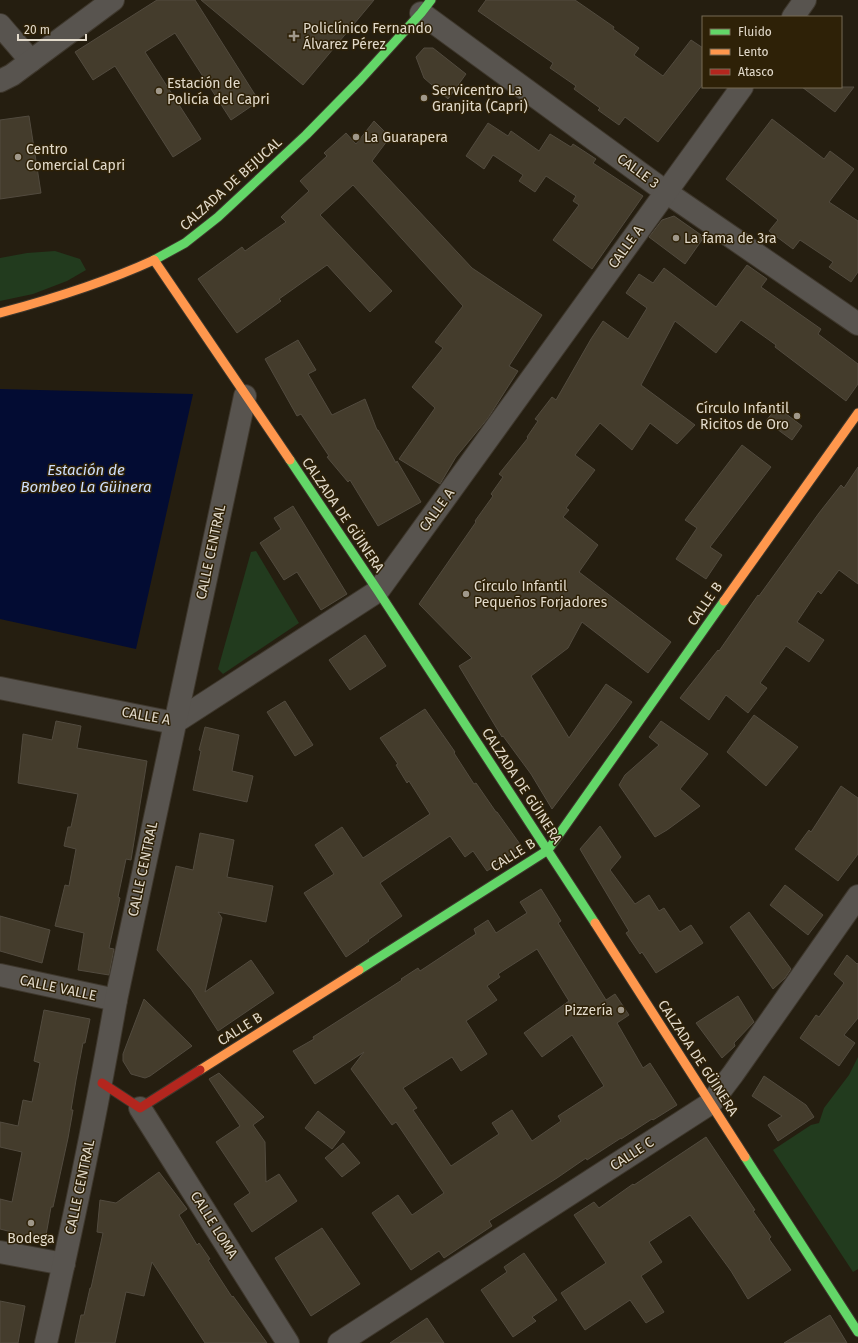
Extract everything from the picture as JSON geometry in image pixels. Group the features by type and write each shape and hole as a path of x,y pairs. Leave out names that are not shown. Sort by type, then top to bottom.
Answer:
{"main road":[{"name":"CALZADA DE BEJUCAL","path":"0,313 44,301 132,270 185,243 218,217 306,135 360,80 426,7"},
{"name":"CALZADA DE GÜINERA","path":"154,260 378,591 548,850 858,1332"},
{"name":"CALLE B","path":"140,1108 548,850 858,413"},
{"path":"102,1083 140,1108"}],"street":[{"path":"0,80 12,75 113,0"},
{"path":"794,16 805,0"},
{"name":"CALLE 3","path":"426,7 666,192 858,324"},
{"path":"0,25 31,61"},
{"name":"CALLE A","path":"0,688 174,723 378,591 741,88"},
{"name":"CALLE CENTRAL","path":"46,1343 102,1083 116,1000 174,723 245,396"},
{"name":"CALLE C","path":"339,1343 711,1103 858,896"},
{"name":"CALLE VALLE","path":"0,975 116,1000"},
{"name":"CALLE LOMA","path":"140,1108 288,1343"},
{"path":"0,1252 64,1264"}],"green space":[{"path":"55,251 80,259 86,270 67,281 33,294 0,301 0,258 27,253"},
{"path":"256,551 299,623 223,674 218,669 251,552"},
{"path":"858,1057 858,1269 853,1272 773,1150 811,1125 819,1123 824,1108 849,1075"}],"water":[{"name":"Estación de Bombeo La Güinera","path":"0,389 193,394 136,649 0,619"}],"building":[{"path":"157,0 195,0 259,101 231,120 175,33 145,52 201,139 173,157 115,66 93,80 75,52"},
{"name":"Policlínico Fernando Álvarez Pérez","path":"201,0 374,0 303,85"},
{"path":"486,0 575,0 614,27 613,29 639,48 634,55 663,76 691,40 702,47 702,85 658,142 625,117 619,125 598,110 600,108 574,89 576,86 550,68 553,63 478,11"},
{"path":"424,48 433,48 466,74 448,99 424,78 416,57"},
{"path":"854,87 835,112 803,88"},
{"name":"Centro Comercial Capri","path":"29,116 41,193 0,199 0,120"},
{"path":"772,119 824,159 830,151 854,169 829,202 858,221 858,272 851,282 829,267 833,262 800,240 793,249 769,231 778,220 726,179"},
{"path":"374,121 390,137 372,161 472,268 542,315 509,366 518,371 488,418 456,457 440,484 399,459 435,408 412,387 443,348 435,342 463,306 353,185 320,215 392,291 370,312 327,265 279,299 281,301 237,333 198,279 242,247 245,251 286,222 281,217 309,191 300,181 327,156 324,153 346,133 356,144"},
{"path":"488,123 508,136 511,131 539,151 550,134 571,147 573,144 596,159 593,163 643,196 592,269 553,240 579,205 573,201 576,196 546,176 535,192 519,181 523,175 493,155 484,169 466,156"},
{"path":"674,216 704,237 685,264 649,237 662,220"},
{"path":"747,265 767,279 761,287 821,329 818,334 858,364 858,384 846,401 775,347 776,345 741,320 716,353 675,321 641,385 695,425 677,444 650,423 632,450 600,423 575,455 595,470 566,508 569,510 563,517 598,545 579,572 671,642 648,673 582,622 568,648 531,676 569,738 606,684 632,702 552,809 531,774 503,736 502,737 459,666 472,658 419,604 493,496 491,494 503,477 499,474 528,438 527,437 538,421 535,419 552,397 556,400 603,321 628,339 647,308 626,293 639,274 653,283 664,268 716,307"},
{"path":"298,340 316,370 308,374 332,415 365,399 377,430 421,502 378,526 350,480 348,482 327,457 329,456 301,414 297,416 265,359"},
{"path":"777,407 802,426 792,440 766,421"},
{"path":"742,445 771,467 710,547 722,555 706,579 676,559 697,528 685,520"},
{"path":"858,467 858,584 839,570 821,594 818,591 797,622 824,640 809,662 786,646 760,683 767,688 748,713 726,695 709,720 680,698 718,650 719,651 758,595 759,596 819,513 841,485 844,488"},
{"path":"293,506 347,594 321,610 297,572 284,580 260,543 281,529 274,518"},
{"path":"365,635 386,666 350,690 329,660"},
{"path":"285,701 313,745 295,756 267,712"},
{"path":"425,709 455,752 454,753 474,784 476,783 522,847 487,871 473,851 465,857 450,836 380,883 402,916 346,957 304,893 334,874 315,845 342,827 363,858 430,814 409,781 407,783 396,765 398,764 380,738"},
{"path":"754,715 798,747 766,786 727,752"},
{"path":"56,721 81,726 77,748 147,761 131,860 126,859 118,897 120,898 109,948 114,949 109,975 78,970 84,933 55,926 65,885 69,886 76,849 64,846 68,827 71,827 78,794 18,783 23,734 52,740"},
{"path":"661,721 708,754 680,789 700,806 655,837 619,785 625,775 659,745 649,737"},
{"path":"205,727 239,735 232,771 253,776 247,802 193,790 201,751 199,750"},
{"path":"841,786 858,798 858,854 838,881 795,849 809,830 811,832"},
{"path":"600,826 621,857 610,870 635,904 649,895 659,911 664,908 680,932 691,925 703,943 656,973 642,952 640,954 626,933 629,931 580,849"},
{"path":"200,833 234,840 227,877 273,886 266,922 218,912 222,918 205,992 251,960 274,993 218,1031 191,989 157,950 176,866 193,870"},
{"path":"785,885 823,915 808,935 770,905"},
{"path":"541,889 561,921 558,923 606,1000 615,994 629,1015 617,1023 643,1068 650,1063 677,1105 587,1160 586,1158 489,1221 492,1226 444,1258 439,1251 411,1270 372,1213 398,1195 412,1215 444,1193 396,1122 392,1125 351,1069 364,1052 315,1084 293,1051 314,1039 313,1037 402,980 401,979 418,968 420,971 476,934 474,929 488,920 496,933 527,913 520,902","holes":["537,949 569,1001 524,1033 542,1057 572,1035 604,1086 558,1116 561,1121 532,1141 512,1110 492,1123 499,1134 451,1166 413,1110 417,1108 403,1088 452,1057 461,1071 487,1054 466,1021 497,1000 487,986 500,977 498,974"]},
{"path":"749,912 791,969 785,978 773,989 730,927"},
{"path":"0,916 50,930 42,963 0,951"},
{"path":"847,955 857,964 858,963 858,1018 844,1035 855,1043 839,1066 800,1038 816,1015 819,1017 844,983 834,974"},
{"path":"738,996 754,1022 734,1043 735,1046 722,1058 696,1023"},
{"path":"144,999 192,1046 145,1078 131,1074 123,1061 123,1054"},
{"path":"44,1010 90,1019 85,1043 83,1043 71,1110 73,1110 68,1138 53,1207 51,1207 45,1241 11,1234 12,1232 0,1229 0,1199 12,1202 22,1152 0,1147 0,1122 18,1126 23,1100 32,1102 40,1063 34,1061"},
{"path":"219,1073 264,1117 253,1125 265,1142 266,1182 279,1174 297,1201 252,1232 234,1204 250,1193 216,1142 240,1126 209,1079"},
{"path":"764,1076 806,1105 814,1117 778,1141 768,1125 782,1116 752,1096"},
{"path":"318,1111 345,1132 332,1149 305,1128"},
{"path":"706,1137 755,1210 753,1211 771,1237 769,1239 791,1270 748,1299 731,1271 690,1215 649,1242 662,1262 641,1276 664,1312 646,1323 630,1300 585,1330 561,1293 606,1263 574,1215 594,1202 599,1208"},
{"path":"343,1143 360,1163 342,1177 325,1158"},
{"path":"159,1172 187,1209 179,1215 197,1245 199,1243 232,1297 233,1296 267,1343 205,1343 152,1262 144,1296 126,1292 115,1343 75,1343 81,1315 84,1315 91,1288 103,1233 97,1232 100,1200 116,1203"},
{"path":"322,1228 360,1284 311,1316 275,1258"},
{"path":"524,1253 557,1300 532,1317 536,1321 513,1337 481,1290 507,1272 504,1267"},
{"path":"0,1301 25,1306 18,1343 0,1343"},
{"path":"830,1315 847,1343 784,1343"},
{"path":"427,1318 444,1343 390,1343"}],"traffic: fast":[{"path":"154,260 185,243 218,217 306,135 360,80 431,0"},
{"path":"290,460 378,591 595,923"},
{"path":"359,970 548,850 724,601"},
{"path":"745,1157 858,1332"}],"traffic: slow":[{"path":"154,260 290,460"},
{"path":"0,313 78,290 154,260"},
{"path":"724,601 858,413"},
{"path":"595,923 745,1157"},
{"path":"200,1070 359,970"}],"traffic: jam":[{"path":"102,1083 140,1108 200,1070"}],"place":[{"name":"Policlínico Fernando Álvarez Pérez","path":"294,36"},
{"name":"Estación de Policía del Capri","path":"159,91"},
{"name":"Servicentro La Granjita (Capri)","path":"424,98"},
{"name":"La Guarapera","path":"356,137"},
{"name":"Centro Comercial Capri","path":"18,157"},
{"name":"La fama de 3ra","path":"676,238"},
{"name":"Círculo Infantil Ricitos de Oro","path":"797,416"},
{"name":"Círculo Infantil Pequeños Forjadores","path":"466,594"},
{"name":"Pizzería","path":"621,1010"},
{"name":"Bodega","path":"31,1223"}]}
